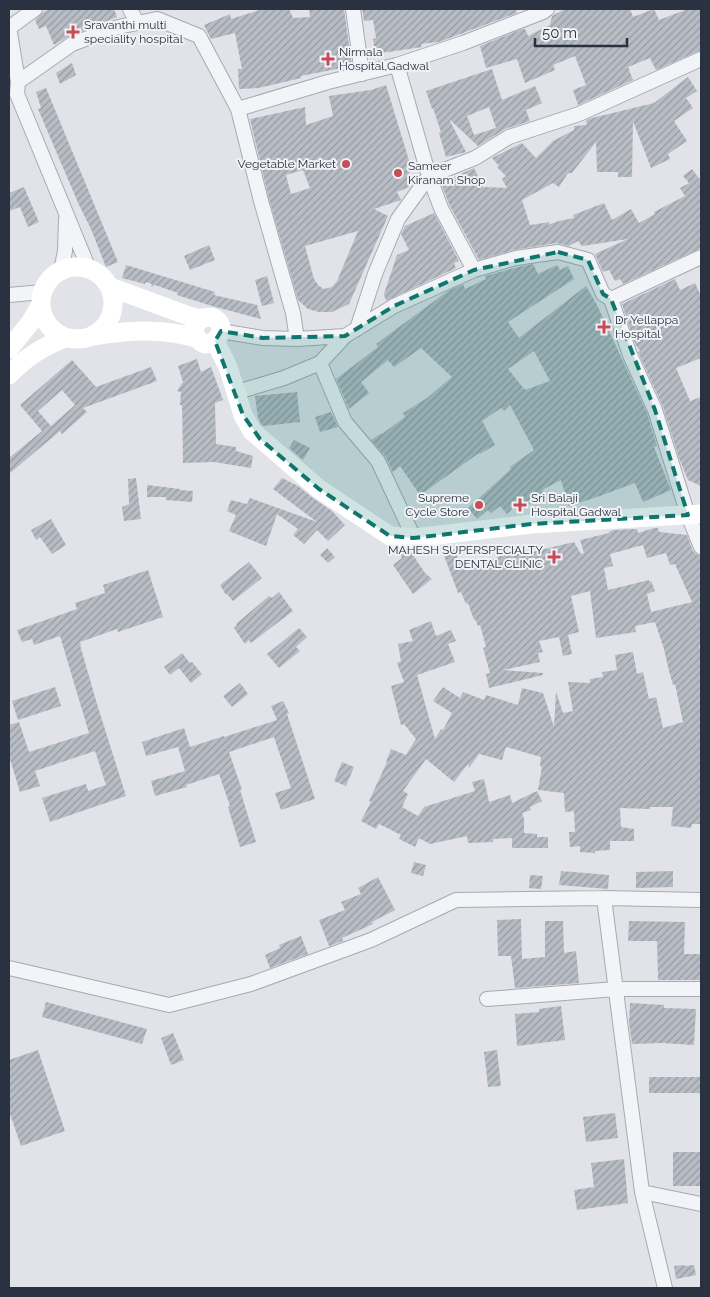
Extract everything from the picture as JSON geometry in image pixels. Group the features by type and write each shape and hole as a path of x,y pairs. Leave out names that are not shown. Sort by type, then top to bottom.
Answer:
{"main road":[{"path":"9,349 30,323 50,279 61,271 75,267 89,269 101,276 110,287 113,300 112,315 104,327 93,336"},
{"path":"110,287 201,318 210,317 215,319 220,326 218,336 243,415 252,431 319,489 390,536 414,538 531,524 694,514"},
{"path":"41,299 44,319 53,331 65,338 79,340 131,330 176,333 197,338 206,344 218,336"},
{"path":"197,338 194,330 201,318"},
{"path":"9,375 47,344 65,338"}],"street":[{"path":"35,9 9,27 14,90 89,269"},
{"path":"130,9 136,23"},
{"path":"353,9 362,74"},
{"path":"238,109 328,82 397,65 463,43 547,9"},
{"path":"14,90 72,44 118,26 157,19 200,36 238,109 261,201 293,313 297,339"},
{"path":"357,328 375,274 398,219 429,176 475,158 509,137 579,114 701,59"},
{"path":"397,65 429,176 441,208 474,270"},
{"path":"61,271 66,251 67,213"},
{"path":"237,392 284,378 320,363 345,336 357,328 394,306 474,270 516,258 558,252 588,260 603,294 611,298 630,355 655,410 694,514 701,547"},
{"path":"611,298 701,257"},
{"path":"9,295 41,299"},
{"path":"218,336 297,339 345,336"},
{"path":"320,363 345,422 378,461 414,538"},
{"path":"604,898 642,1192 665,1288"},
{"path":"9,968 169,1005 260,980 371,940 456,900 604,898 701,900"},
{"path":"487,999 616,989 701,989"},
{"path":"642,1192 701,1204"}],"highlighted area":[{"path":"558,252 588,260 603,294 611,299 655,410 688,515 531,524 414,538 390,536 319,489 260,439 243,415 215,341 221,331 263,338 345,336 394,306 474,270"}],"building":[{"path":"50,9 114,9 117,17 69,36 54,45 46,26 39,29 35,20 43,12"},
{"path":"263,9 289,9 293,18 310,17 309,9 344,9 352,66 301,76 301,78 259,88 239,89 238,69 242,69 235,33 211,39 204,25 230,14 231,19"},
{"path":"362,9 516,9 517,13 439,42 421,44 422,47 375,54 373,39 376,38 373,20 364,21"},
{"path":"565,9 630,9 633,17 654,9 659,20 688,9 701,9 701,50 656,70 650,58 628,67 633,80 578,105 573,90 586,85 575,56 553,65 555,70 525,83 517,59 486,68 480,46 522,29 525,29 528,36 550,25 552,16"},
{"path":"72,63 76,75 60,84 56,73"},
{"path":"492,69 502,100 535,86 542,103 526,110 530,121 505,129 478,146 449,119 466,152 446,157 439,133 441,132 426,91","holes":["489,107 496,128 474,135 467,116"]},
{"path":"688,77 697,91 686,98 693,108 674,121 687,141 668,154 670,159 651,168 633,121 632,177 618,177 618,172 597,172 596,142 572,173 568,173 559,187 553,183 522,200 530,225 550,222 547,225 574,218 573,215 604,203 612,220 631,209 639,223 655,214 654,212 685,196 680,188 689,183 683,176 692,169 701,181 701,248 623,284 620,279 615,281 609,270 603,272 595,254 628,239 582,246 578,241 569,246 557,243 514,250 479,260 449,204 441,183 474,168 483,187 507,188 502,179 506,176 497,167 499,166 492,158 522,143 536,158 553,141 574,130 574,126 587,125 586,121 588,119 654,103"},
{"path":"386,85 411,167 407,181 409,187 397,192 401,200 374,209 388,216 349,304 332,312 319,312 308,309 298,300 269,199 250,119 305,107 306,125 333,116 329,96 371,90","holes":["303,170 310,188 291,194 286,175","358,231 337,281 332,287 324,289 319,286 314,279 305,246"]},
{"path":"46,88 118,262 106,267 38,109 41,108 36,92"},
{"path":"24,187 39,222 28,227 20,207 9,211 9,193"},
{"path":"434,213 459,261 454,263 456,268 386,301 384,294 397,255 409,250 401,234 405,226"},
{"path":"209,245 215,260 190,270 184,256"},
{"path":"533,264 538,274 557,265 560,270 568,266 574,279 508,322 519,338 586,286 596,303 647,413 657,446 654,447 671,490 643,502 635,483 569,506 561,480 542,490 544,493 529,502 531,503 520,512 515,506 507,514 500,506 491,513 488,510 477,519 468,508 511,469 510,467 534,450 510,405 504,411 501,408 482,421 495,445 479,453 420,495 400,466 393,472 385,456 371,440 405,417 403,413 427,398 452,377 421,348 394,367 388,360 361,382 369,393 349,409 336,379 378,347 376,344 448,291 463,284 465,289 486,279 485,276","holes":["534,351 550,381 525,390 508,369"]},
{"path":"126,265 215,292 214,295 257,305 261,319 177,295 178,293 155,285 151,287 152,284 146,282 145,284 122,278"},
{"path":"267,276 274,303 262,306 255,280"},
{"path":"675,279 680,290 695,283 701,296 701,358 676,368 690,401 701,397 701,486 688,480 663,407 638,352 640,351 635,344 622,304"},
{"path":"197,359 201,372 211,367 223,400 215,403 216,444 236,447 236,451 253,456 251,468 214,462 183,463 181,392 177,391 183,382 178,366"},
{"path":"72,360 96,387 151,367 157,381 83,408 87,412 62,434 60,431 9,474 9,458 42,431 20,405","holes":["62,390 75,405 51,426 38,411"]},
{"path":"297,392 300,422 263,426 261,424 258,418 255,396"},
{"path":"331,412 338,427 320,432 315,417"},
{"path":"294,440 310,448 303,460 289,448"},
{"path":"136,478 141,519 124,521 122,507 129,504 128,479"},
{"path":"282,478 298,486 332,511 345,525 328,541 317,530 304,544 293,535 298,529 277,514 266,546 229,531 236,515 227,511 231,500 247,504 250,498 317,522 273,489"},
{"path":"147,485 193,491 192,502 166,500 166,497 147,497"},
{"path":"51,519 66,545 52,554 40,537 36,540 31,530"},
{"path":"658,528 659,532 687,535 693,551 701,556 701,645 699,645 701,655 701,824 692,824 691,828 671,826 673,807 650,807 650,809 620,808 621,827 634,829 634,841 610,841 610,850 595,851 595,853 580,852 580,846 570,847 569,832 575,832 574,811 565,812 564,793 538,790 542,767 540,766 541,757 506,747 502,760 479,754 469,768 468,764 454,782 426,759 403,791 408,794 402,807 418,816 424,807 475,791 472,782 484,779 489,802 510,795 512,803 537,791 542,801 530,807 531,810 522,813 524,833 537,834 537,837 548,837 548,848 512,848 512,838 493,839 493,842 468,843 467,836 430,844 419,838 415,847 399,839 401,835 379,824 376,829 361,821 371,802 369,801 391,749 406,755 416,739 404,724 401,725 391,686 404,682 397,663 401,661 398,644 413,641 409,630 431,621 436,636 451,630 456,641 448,644 455,662 417,675 435,739 441,729 443,730 452,713 433,701 443,687 460,698 463,692 484,700 486,695 518,705 522,688 543,693 554,727 556,692 563,713 573,711 568,682 590,683 590,679 603,677 602,672 617,670 615,655 633,652 637,674 643,672 649,699 656,697 663,728 683,722 675,684 673,685 655,622 635,626 636,632 596,638 590,591 571,596 579,632 568,635 572,654 563,656 559,637 539,641 543,652 538,653 540,662 503,670 543,673 543,675 489,688 486,674 490,673 483,648 486,647 480,625 478,626 474,620 468,603 466,604 461,592 458,593 443,553 455,549 459,562 469,558 472,567 522,548 524,554 574,542 581,554 584,553 580,540 609,533 613,530 637,529 638,533","holes":["643,545 647,558 666,553 670,565 675,564 692,602 651,612 647,594 655,591 651,581 608,590 604,568 613,566 610,554"]},
{"path":"327,548 335,557 328,563 320,555"},
{"path":"409,549 425,573 432,579 413,594 393,565 402,558 400,555"},
{"path":"249,562 262,578 233,601 226,595 220,585"},
{"path":"148,570 163,617 118,632 117,629 80,642 126,796 50,822 42,798 86,784 88,791 106,785 95,751 35,771 40,786 20,792 9,756 9,725 19,722 29,752 89,733 60,636 34,645 32,639 22,642 17,630 77,609 75,603 105,593 103,585"},
{"path":"279,592 293,611 251,643 249,640 245,644 234,628 236,624 269,596 272,598"},
{"path":"299,628 307,637 296,647 300,651 279,668 267,654"},
{"path":"182,653 202,674 191,683 179,668 170,675 164,667"},
{"path":"240,683 248,694 232,707 223,696"},
{"path":"55,687 61,706 18,720 12,701"},
{"path":"283,701 289,713 287,714 315,799 281,810 275,793 291,788 274,737 229,752 242,790 240,790 256,842 240,847 228,807 230,806 219,774 186,785 187,787 155,796 151,781 185,771 178,747 146,756 142,742 184,728 190,747 277,720 271,706"},
{"path":"342,762 354,767 346,786 334,781"},
{"path":"414,862 426,865 423,876 411,873"},
{"path":"561,871 609,875 608,889 559,885"},
{"path":"673,871 673,887 636,888 636,872"},
{"path":"530,875 543,876 541,889 529,888"},
{"path":"378,877 395,910 372,922 373,924 342,938 343,941 329,946 319,920 345,910 341,902 361,894 358,888"},
{"path":"521,919 522,959 545,957 545,921 563,921 564,953 576,951 579,983 515,988 511,956 498,956 497,920"},
{"path":"629,921 685,922 684,954 701,954 701,980 658,980 657,941 628,941"},
{"path":"301,936 308,954 270,968 265,955 280,948 279,945"},
{"path":"46,1002 147,1029 142,1044 42,1017"},
{"path":"630,1003 664,1005 664,1008 696,1009 694,1045 632,1044 629,1022"},
{"path":"561,1006 565,1040 517,1046 515,1014 539,1012 539,1009"},
{"path":"173,1033 184,1060 171,1065 161,1038"},
{"path":"38,1050 65,1131 21,1146 9,1111 9,1060"},
{"path":"497,1050 501,1086 488,1087 484,1052"},
{"path":"649,1077 701,1077 701,1093 649,1093"},
{"path":"615,1113 618,1138 586,1142 583,1117"},
{"path":"673,1152 701,1152 701,1186 673,1186"},
{"path":"624,1159 628,1203 577,1210 574,1190 594,1187 591,1163"},
{"path":"694,1265 696,1275 676,1279 674,1266"}],"place":[{"name":"Sravanthi multi speciality hospital","path":"73,32"},
{"name":"Nirmala Hospital,Gadwal","path":"328,59"},
{"name":"Vegetable Market","path":"346,164"},
{"name":"Sameer Kiranam Shop","path":"398,173"},
{"name":"Dr Yellappa Hospital","path":"604,327"},
{"name":"Supreme Cycle Store","path":"479,505"},
{"name":"Sri Balaji Hospital,Gadwal","path":"520,505"},
{"name":"MAHESH SUPERSPECIALTY DENTAL CLINIC","path":"554,557"}]}
